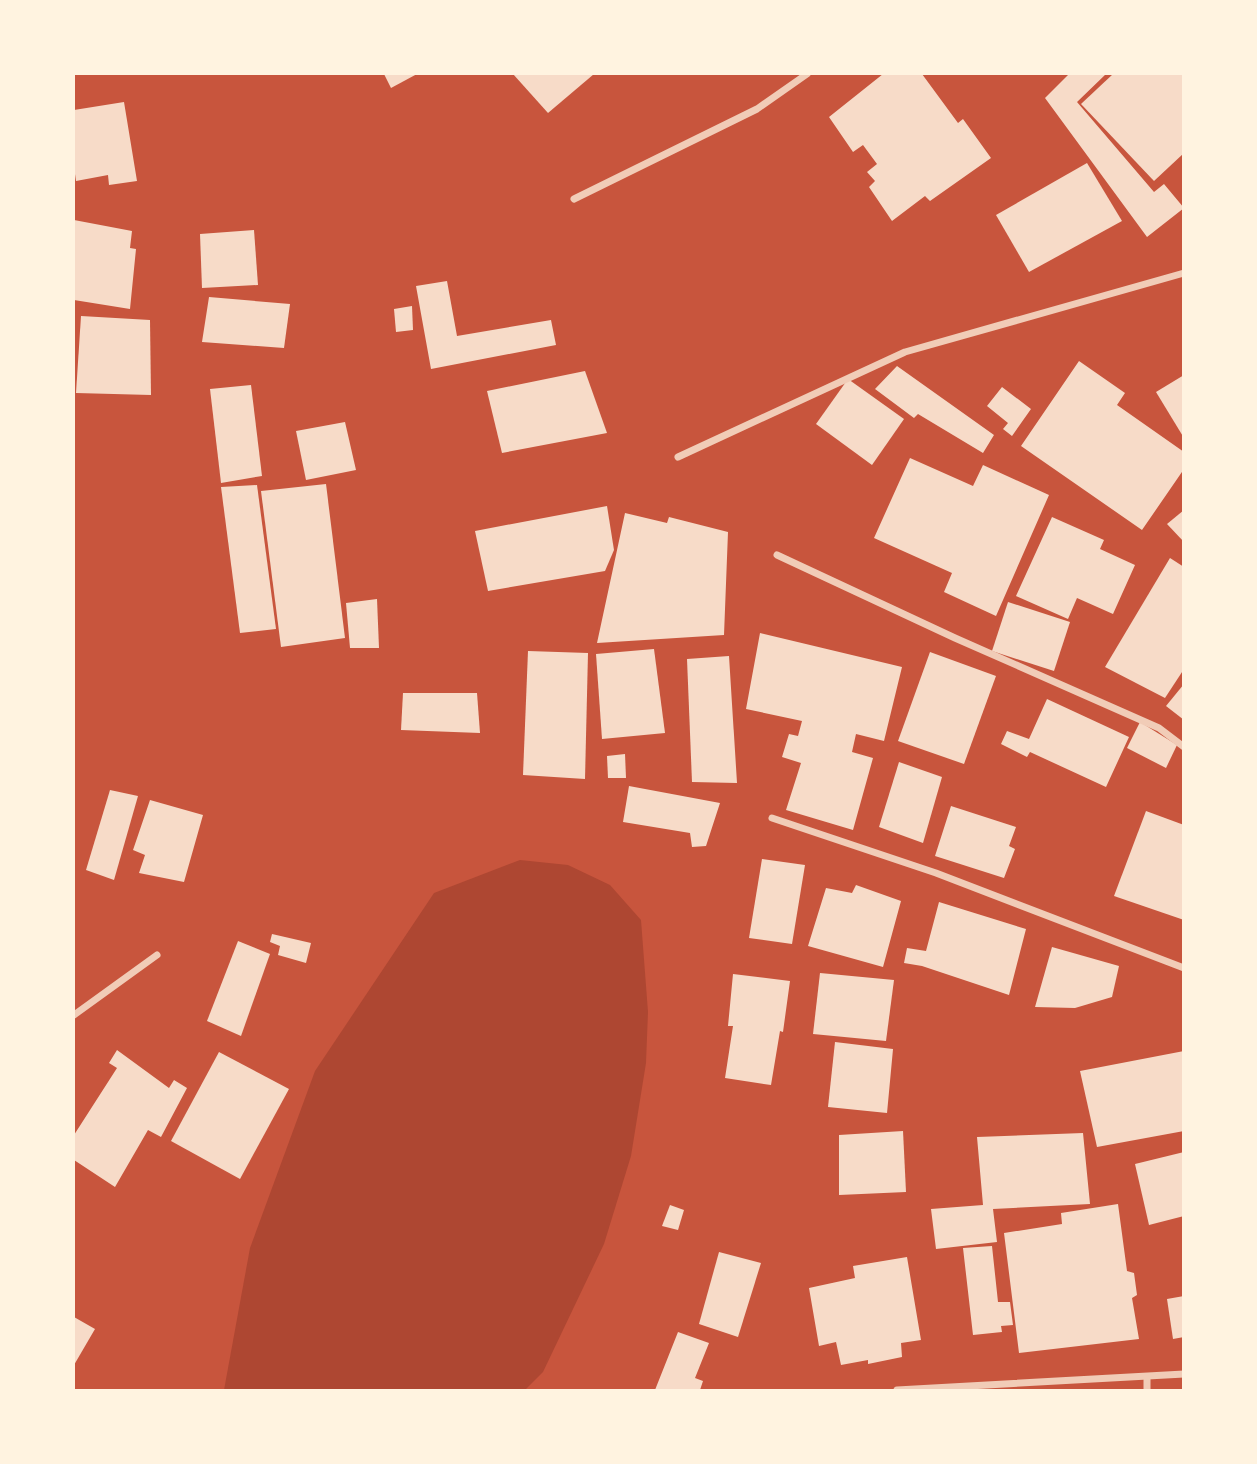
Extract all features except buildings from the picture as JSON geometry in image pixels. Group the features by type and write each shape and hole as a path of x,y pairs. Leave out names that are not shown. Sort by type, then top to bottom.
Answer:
{"street":[{"path":"574,199 757,109 807,74"},
{"path":"678,457 905,352 1184,273"},
{"path":"777,555 955,638 1159,728 1184,747"},
{"path":"772,818 936,873 1184,968"},
{"path":"74,1016 157,955"},
{"path":"897,1391 1184,1374"},
{"path":"1147,1378 1147,1391"}],"shaded area":[{"path":"520,860 568,865 610,885 641,920 648,1012 646,1063 631,1156 604,1244 543,1372 525,1390 224,1390 250,1248 315,1071 434,893"}]}
